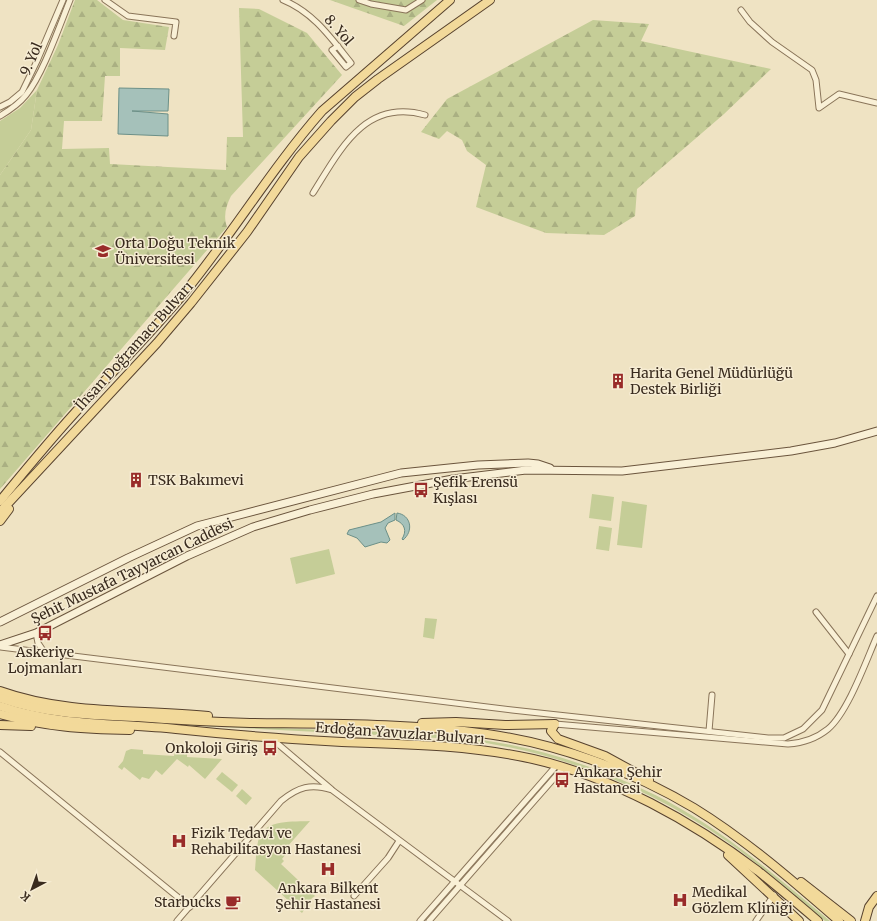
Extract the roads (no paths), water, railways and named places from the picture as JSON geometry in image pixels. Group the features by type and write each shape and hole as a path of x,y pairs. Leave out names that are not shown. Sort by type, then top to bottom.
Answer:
{"main road":[{"name":"İhsan Doğramacı Bulvarı","path":"0,501 46,446 184,294 241,218 278,165 318,116 450,0"},
{"name":"İhsan Doğramacı Bulvarı","path":"0,512 157,343 191,303 247,232 299,157 331,121 355,97 378,79 490,0"},
{"name":"Şehit Mustafa Tayyarcan Caddesi","path":"0,646 36,632 187,556 253,527 310,510 403,488 495,473 526,470 622,471 791,451 877,432"},
{"path":"0,495 46,446"},
{"path":"0,520 48,459"},
{"name":"Şehit Mustafa Tayyarcan Caddesi","path":"0,622 128,558 197,526 401,473 471,465 528,463 538,464 557,470"},
{"path":"401,473 403,488"},
{"name":"Erdoğan Yavuzlar Bulvarı","path":"0,691 24,699 57,706 181,714 269,723"},
{"name":"Erdoğan Yavuzlar Bulvarı","path":"0,698 52,712 164,719 381,725 477,733 542,746 619,771 692,807 721,826 771,863 839,921"},
{"name":"Erdoğan Yavuzlar Bulvarı","path":"0,706 67,722 155,727 272,739 461,748 520,756 597,779 662,810 717,843 763,875 818,921"},
{"name":"Erdoğan Yavuzlar Bulvarı","path":"0,714 48,726 80,729 199,731"},
{"path":"381,725 456,722 505,725 555,724"},
{"path":"555,724 552,728 552,734 558,739 597,753 625,766 692,807"},
{"path":"0,725 48,726"},
{"path":"717,843 774,895 799,921"},
{"path":"771,863 812,890 851,921"},
{"path":"865,921 869,907 877,896"}],"street":[{"name":"9. Yol","path":"0,116 13,108 27,94 51,38 63,0"},
{"name":"9. Yol","path":"0,107 10,102 22,92 70,0"},
{"path":"106,0 128,16 176,22 174,36"},
{"name":"8. Yol","path":"282,0 301,8 319,24 338,46 351,62 346,67 332,50 338,46"},
{"path":"359,0 371,4 406,10 422,0"},
{"path":"742,10 750,22 772,42 812,70 816,80 819,108 839,94 877,104"},
{"path":"313,193 339,151 352,134 366,122 391,112 409,111 425,115"},
{"path":"0,646 84,658 512,710 768,738 784,738 803,730 822,710 877,596"},
{"path":"816,612 849,654"},
{"path":"36,632 38,643 44,652"},
{"path":"555,724 788,744 807,741 829,729 848,702 877,636"},
{"path":"709,731 712,695"},
{"path":"272,739 332,790 508,921"},
{"path":"0,752 190,907"},
{"path":"420,921 560,767"},
{"path":"428,921 460,886 560,767"},
{"path":"177,921 281,801 293,792 306,787 322,787 332,790"},
{"path":"354,896 388,858 399,841"},
{"path":"756,921 774,895"}],"water":[{"path":"119,88 169,89 168,111 132,111 168,114 168,136 118,134"},
{"path":"395,513 395,520 388,523 385,528 390,540 387,543 381,542 365,547 357,538 347,534 349,530 381,522"},
{"path":"397,513 402,514 408,520 410,528 403,540 405,531 403,526 396,520"}],"place":[{"name":"Orta Doğu Teknik Üniversitesi","path":"103,251"},
{"name":"Harita Genel Müdürlüğü Destek Birliği","path":"618,381"},
{"name":"TSK Bakımevi","path":"136,480"},
{"name":"Şefik Erensü Kışlası","path":"421,490"},
{"name":"Askeriye Lojmanları","path":"45,633"},
{"name":"Onkoloji Giriş","path":"270,748"},
{"name":"Ankara Şehir Hastanesi","path":"562,780"},
{"name":"Fizik Tedavi ve Rehabilitasyon Hastanesi","path":"179,841"},
{"name":"Ankara Bilkent Şehir Hastanesi","path":"328,869"},
{"name":"Medikal Gözlem Kliniği","path":"680,900"},
{"name":"Starbucks","path":"233,902"}]}
